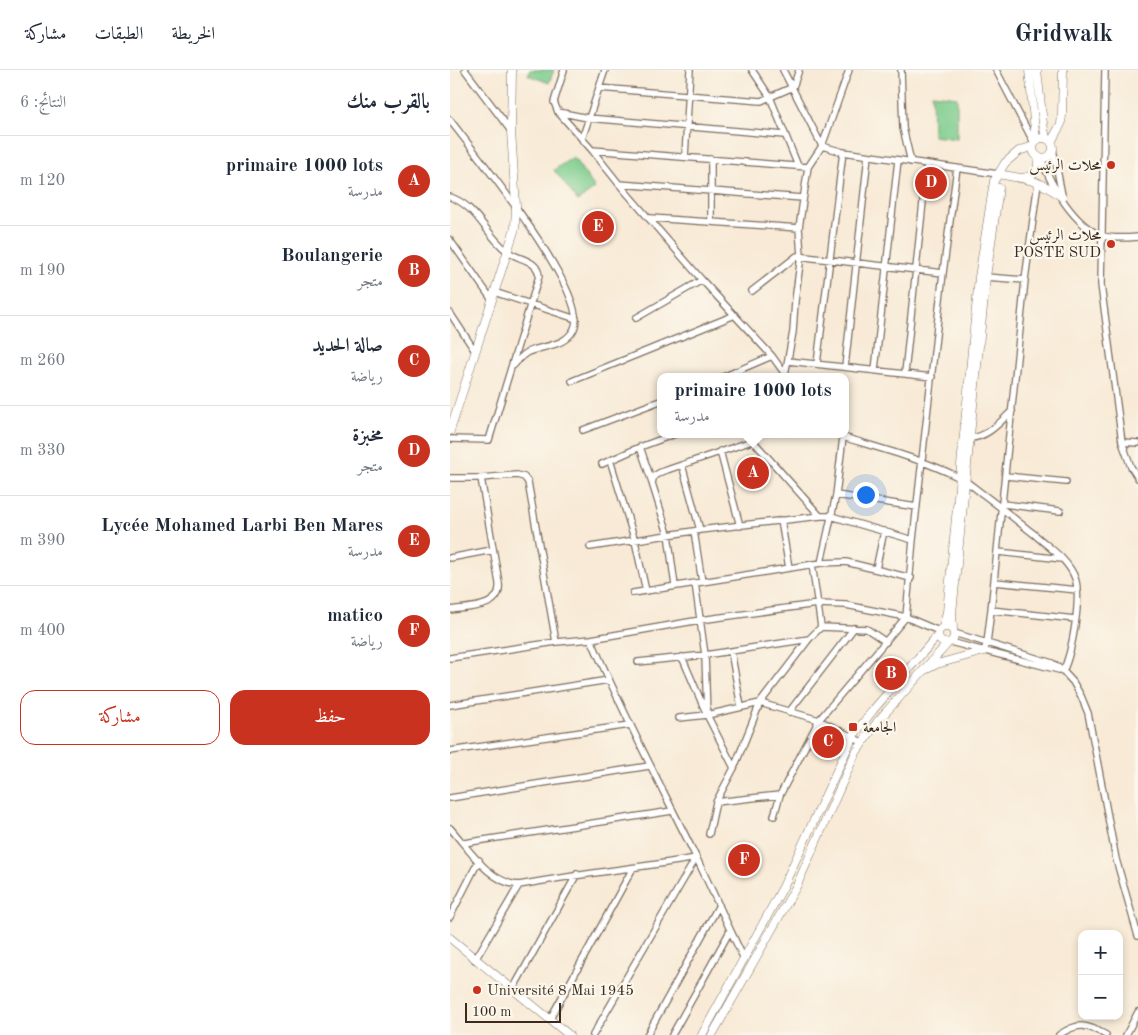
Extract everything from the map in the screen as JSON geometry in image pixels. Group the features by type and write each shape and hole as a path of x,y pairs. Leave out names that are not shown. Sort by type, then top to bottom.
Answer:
{"street":[{"path":"465,70 511,132"},
{"path":"450,431 515,228 516,206 511,132 512,70"},
{"path":"564,70 554,102 558,112 702,280 772,356 784,373"},
{"path":"582,139 605,70"},
{"path":"685,157 690,70"},
{"path":"752,70 770,97 798,166"},
{"path":"783,70 822,146 843,152 1022,178 1038,182 1062,197"},
{"path":"599,88 762,101 793,87 799,70"},
{"path":"786,373 801,256 799,228 808,167 822,146 849,70"},
{"path":"901,70 903,128 911,162"},
{"path":"996,70 1034,143"},
{"path":"1029,70 1033,151 1040,158 1049,179 1084,225 1102,236 1118,238 1138,237"},
{"path":"1037,70 1042,124 1050,143 1062,197"},
{"path":"1040,158 1049,156 1050,143 1061,124 1063,70"},
{"path":"1105,70 1101,285 1122,442 1130,467 1138,478"},
{"path":"558,112 588,118 784,135"},
{"path":"450,120 516,206 572,298 576,319 574,328 565,340 552,346 529,352 512,367"},
{"path":"712,1035 797,885 848,766 862,742 878,720 954,638 952,613 979,276 994,181 1005,163 1019,151 1034,143 1050,143"},
{"path":"592,150 808,167"},
{"path":"817,364 843,152"},
{"path":"846,367 868,156"},
{"path":"1022,178 1034,175 1040,158"},
{"path":"711,159 711,221"},
{"path":"875,370 898,160"},
{"path":"905,373 927,164"},
{"path":"774,816 780,795 819,720 906,617 943,273 957,168"},
{"path":"702,1035 783,887 853,736 940,631 947,612 963,479 970,438 986,277 1000,181 998,174"},
{"path":"986,647 1003,506 1025,280 1038,182"},
{"path":"619,184 803,198"},
{"path":"450,197 468,207 507,252 534,264 538,269 539,276 488,440 450,439"},
{"path":"650,218 799,228"},
{"path":"450,240 493,296 531,304 576,319"},
{"path":"752,291 797,256 943,273"},
{"path":"986,277 1025,280"},
{"path":"636,318 702,280"},
{"path":"450,313 475,352"},
{"path":"572,381 735,315"},
{"path":"732,373 772,356"},
{"path":"788,361 932,377"},
{"path":"583,430 657,402"},
{"path":"970,438 979,438 985,435 1012,411"},
{"path":"602,464 664,438"},
{"path":"750,438 820,516"},
{"path":"821,563 836,495 842,438"},
{"path":"848,438 923,461 963,479 1003,506 1062,559 1076,578 1078,590 1070,653 1063,671"},
{"path":"652,483 654,476 682,464 752,441"},
{"path":"1122,442 1138,443"},
{"path":"640,447 668,534 675,586"},
{"path":"720,451 740,526"},
{"path":"610,460 635,541 646,591"},
{"path":"682,464 697,530 700,620 705,655 707,715"},
{"path":"450,478 517,475 526,479 530,485 556,642"},
{"path":"1006,476 1066,482"},
{"path":"450,610 489,604 499,593 499,583 481,478"},
{"path":"836,495 917,507"},
{"path":"1003,506 1060,512"},
{"path":"590,547 697,530 820,516 831,516 913,540"},
{"path":"781,520 789,568"},
{"path":"876,569 884,531"},
{"path":"450,558 492,550"},
{"path":"998,552 1062,559"},
{"path":"633,593 821,563 846,562 911,578"},
{"path":"812,564 821,627"},
{"path":"994,582 1078,590"},
{"path":"450,658 556,642 591,639 700,620 818,604 846,604 906,617 940,631 948,627 986,647 1063,671 1077,688 1088,713 1118,866 1138,936"},
{"path":"991,610 1075,619"},
{"path":"709,834 716,802 734,768 760,703 809,639 821,627 854,628 867,629 886,642"},
{"path":"789,712 854,628"},
{"path":"940,631 940,640 986,647"},
{"path":"591,639 649,766 749,968"},
{"path":"638,662 705,655 809,639"},
{"path":"919,674 937,664 986,647"},
{"path":"731,651 741,707"},
{"path":"682,658 707,715 734,768"},
{"path":"450,705 609,680"},
{"path":"679,718 707,715 760,703 819,720 862,742"},
{"path":"450,751 630,725"},
{"path":"450,798 649,766"},
{"path":"716,802 780,795"},
{"path":"464,843 672,811"},
{"path":"450,828 500,880 519,885 577,874 633,868 696,858"},
{"path":"593,1035 696,858"},
{"path":"450,917 479,860"},
{"path":"550,1019 633,868"},
{"path":"513,988 577,874"},
{"path":"476,960 519,885"},
{"path":"647,1035 719,905"},
{"path":"672,1035 730,930"},
{"path":"450,938 569,1035"},
{"path":"1126,1035 1138,1012"},
{"path":"1059,1035 1071,1027 1082,1025 1106,1035"}],"green space":[{"path":"530,70 554,70 549,83 528,75"},
{"path":"932,94 957,97 957,139 933,136"},
{"path":"573,157 595,188 578,201 554,170"}],"place":[{"name":"محلات الرئيس","path":"1111,165"},
{"name":"مخبزة","path":"931,183"},
{"name":"Lycée Mohamed Larbi Ben Mares","path":"598,227"},
{"name":"محلات الرئيس POSTE SUD","path":"1111,244"},
{"name":"primaire 1000 lots","path":"753,473"},
{"name":"Boulangerie","path":"891,674"},
{"name":"الجامعة","path":"853,727"},
{"name":"صالة الحديد","path":"828,742"},
{"name":"matico","path":"744,860"},
{"name":"Université 8 Mai 1945","path":"477,990"}]}
